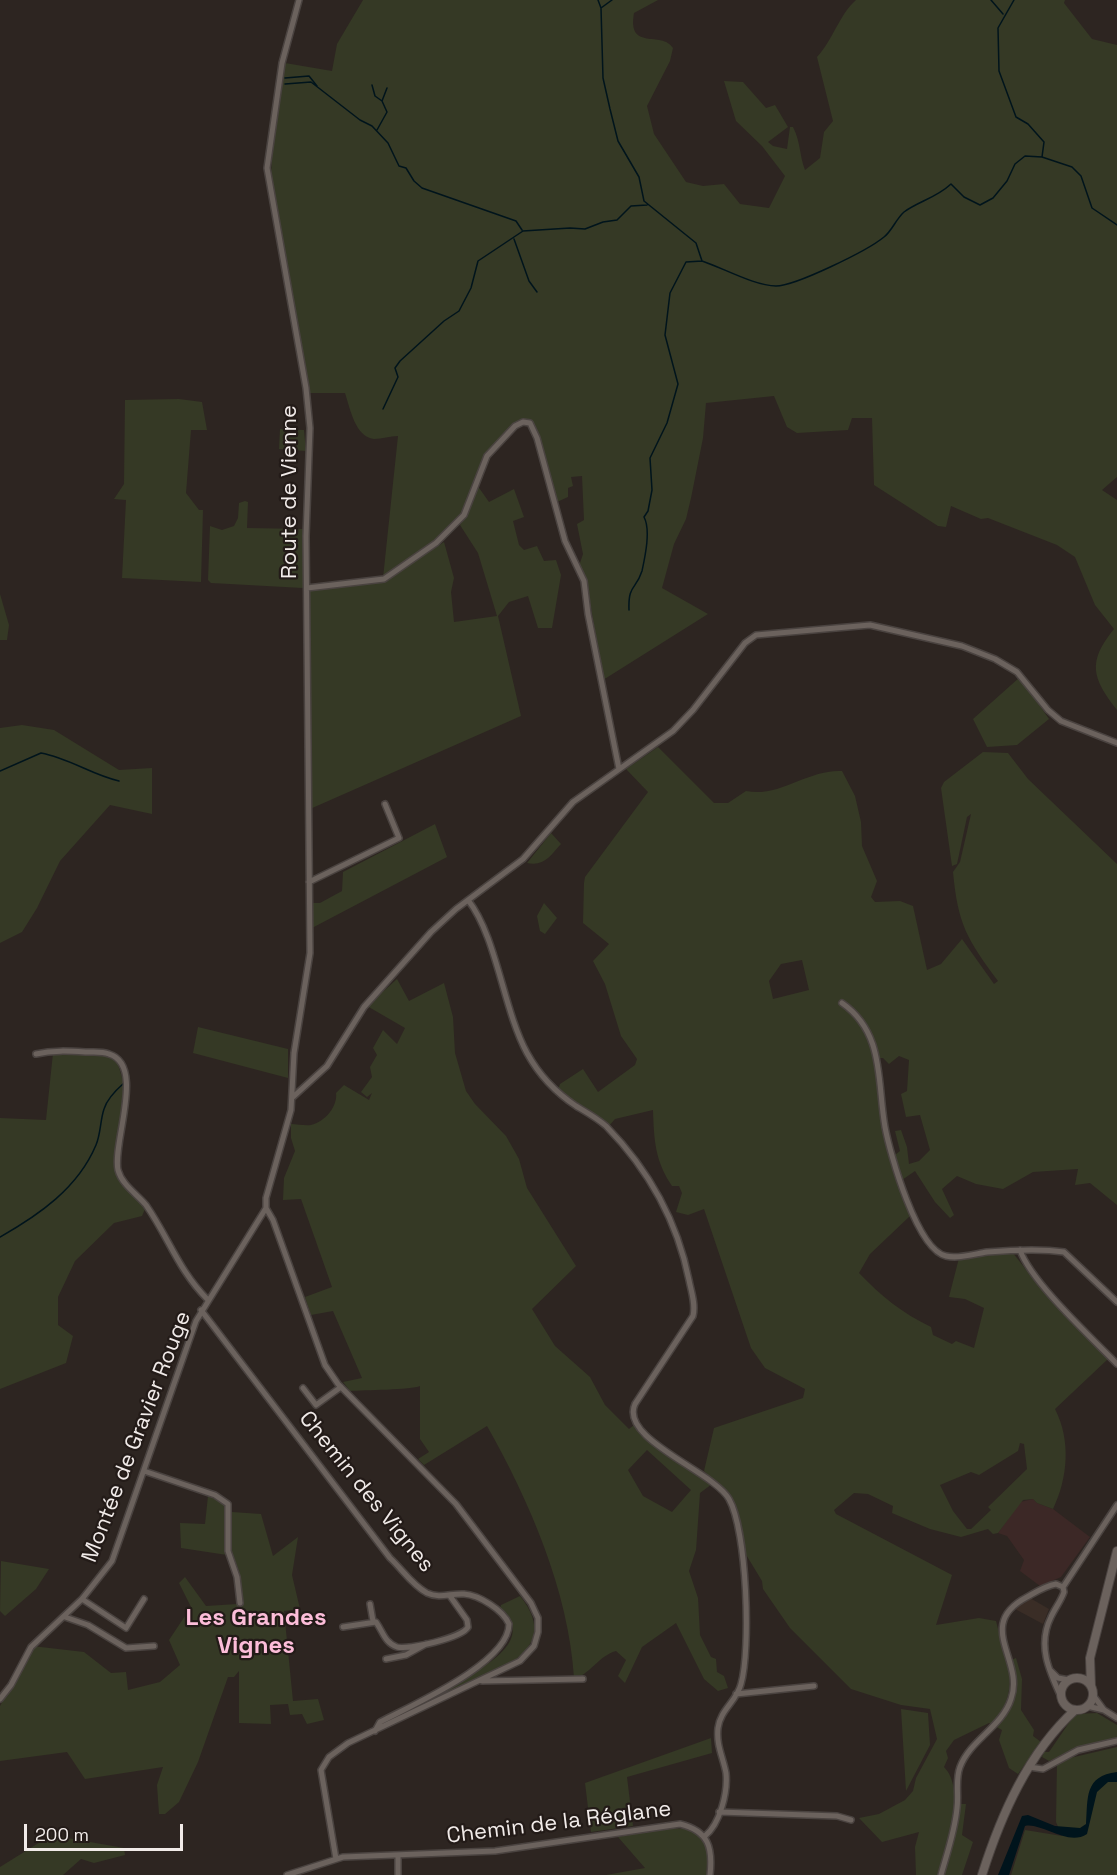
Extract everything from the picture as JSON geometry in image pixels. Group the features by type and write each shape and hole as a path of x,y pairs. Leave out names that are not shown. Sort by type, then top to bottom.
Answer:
{"main road":[{"path":"982,1875 996,1833 1029,1767 1059,1725 1075,1710 1088,1706 1093,1695 1090,1686 1090,1658 1117,1551"},
{"path":"1059,1725 1061,1690 1090,1658"},
{"path":"1072,1679 1081,1679 1090,1686"},
{"path":"1062,1700 1075,1710"}],"street":[{"name":"Route de Vienne","path":"293,1097 294,1053 309,964 307,588 309,416 267,168 282,63 299,0"},
{"path":"307,588 384,579 436,543 464,515 487,456 515,426 523,422 530,423 537,438 565,541 584,581 588,614 619,769"},
{"path":"293,1097 327,1066 369,1002 431,932 468,900 523,860 560,815 619,769 648,751 684,720 752,638 764,633 870,624 962,646 995,659 1024,677 1052,715 1073,727 1117,743"},
{"path":"309,882 399,837 385,804"},
{"path":"468,900 483,930 519,1035 539,1072 553,1089 605,1125 644,1171 660,1195 680,1243 692,1293 693,1316 635,1404 632,1418 637,1427 654,1442 709,1478 730,1502 746,1578 743,1673 736,1695 718,1723 717,1745 726,1777 719,1812 705,1836 711,1851 710,1875"},
{"path":"842,1003 861,1022 877,1056 886,1131 915,1224 939,1253 946,1256 1020,1250 1064,1252 1117,1302"},
{"path":"36,1054 58,1051 106,1053 114,1056 122,1065 126,1086 118,1149 119,1174 146,1206 181,1268 208,1300"},
{"name":"Montée de Gravier Rouge","path":"0,1699 11,1685 30,1647 65,1617 112,1561 189,1337 201,1310 266,1208 266,1198 293,1097"},
{"path":"266,1208 273,1220 317,1347 340,1387 456,1504 535,1611 538,1632 528,1654 512,1666 339,1748 329,1757 321,1770 336,1859"},
{"path":"1020,1250 1024,1261 1047,1290 1117,1364"},
{"name":"Chemin des Vignes","path":"201,1310 390,1558 427,1593 450,1596 472,1595 503,1614 509,1630 502,1645 484,1664 380,1722 375,1731"},
{"path":"303,1388 316,1405 340,1387"},
{"path":"144,1471 215,1495 228,1504 230,1516 228,1551 237,1577 240,1603"},
{"path":"1062,1700 1048,1667 1044,1650 1050,1619 1064,1594 1063,1587 1117,1505"},
{"path":"941,1875 956,1818 960,1767 972,1750 1000,1720 1013,1694 1014,1677 1001,1633 1004,1619 1020,1601 1052,1584 1063,1587"},
{"path":"343,1627 373,1622 378,1624 383,1635 394,1646 405,1648 461,1635 466,1630 467,1620 450,1596"},
{"path":"82,1599 126,1628 144,1599"},
{"path":"370,1604 373,1622"},
{"path":"65,1617 88,1625 126,1648 154,1646"},
{"path":"386,1659 406,1655 426,1644"},
{"path":"1048,1667 1058,1678 1072,1679"},
{"path":"480,1681 583,1679"},
{"path":"736,1695 814,1686"},
{"path":"1093,1695 1104,1710"},
{"path":"1088,1706 1104,1710 1117,1718"},
{"path":"1029,1767 1043,1769 1078,1750 1117,1742"},
{"path":"719,1812 837,1816 851,1820"},
{"name":"Chemin de la Réglane","path":"286,1875 336,1859 513,1849 666,1824 688,1826 705,1836"},
{"path":"398,1855 398,1875"}],"shaded area":[{"path":"1033,1499 1053,1509 1090,1537 1061,1577 1040,1586 1020,1571 1024,1560 1007,1536 998,1533 1020,1502"},
{"path":"1030,1598 1049,1609 1043,1624 1015,1609"}],"green space":[{"path":"363,0 658,0 634,13 633,25 640,36 661,40 673,48 670,61 647,106 654,134 686,182 703,186 724,184 740,204 769,208 785,176 762,146 736,121 724,81 743,82 766,108 775,105 788,127 768,142 773,146 787,149 790,127 793,127 805,170 820,158 824,132 833,121 817,57 856,0 1065,0 1064,3 1092,39 1117,45 1117,477 1102,490 1117,500 1117,710 1102,688 1096,670 1096,661 1100,651 1114,629 1095,605 1075,557 1057,545 988,518 981,519 951,506 946,527 938,526 874,485 872,418 852,418 848,430 797,433 787,427 774,396 706,403 703,438 691,498 686,519 674,544 662,588 708,614 603,680 587,583 579,566 583,554 577,524 584,520 582,476 571,477 573,486 568,488 568,497 557,502 535,427 529,419 515,423 487,452 461,515 443,535 383,578 398,436 374,439 362,433 351,414 345,393 309,393 271,178 285,63 332,71 337,44"},
{"path":"179,399 202,402 207,430 191,430 186,493 199,510 203,510 201,582 122,578 126,500 114,499 124,484 125,400"},
{"path":"280,429 304,430 306,451 279,449"},
{"path":"477,485 489,502 514,489 524,517 513,521 519,545 524,550 537,546 544,561 556,560 561,575 552,628 538,628 528,596 509,602 498,616 521,716 310,809 309,590 385,581 444,542 454,578 451,592 454,622 497,616 478,553 460,525 469,511"},
{"path":"248,502 247,528 304,529 303,588 211,583 208,580 210,526 222,530 234,526 238,518 239,503"},
{"path":"0,594 9,625 7,640 0,640"},
{"path":"1020,677 1049,719 1017,745 987,747 973,719"},
{"path":"22,725 54,730 119,770 152,768 152,814 110,805 60,861 37,908 22,932 0,943 0,728"},
{"path":"658,747 714,803 728,803 746,791 770,791 817,774 842,771 855,796 861,822 862,846 877,881 871,897 875,902 900,901 913,906 927,970 941,964 962,939 994,984 998,981 971,942 961,919 955,890 953,872 960,862 971,814 967,817 957,864 952,866 941,788 944,782 983,752 1008,753 1028,779 1117,864 1117,1205 1090,1183 1075,1185 1078,1169 1033,1172 1003,1189 976,1184 957,1176 942,1189 954,1215 950,1218 935,1202 915,1171 902,1180 895,1155 900,1151 895,1131 901,1130 907,1147 909,1164 919,1161 930,1150 920,1115 906,1117 901,1094 907,1091 909,1060 899,1056 889,1064 883,1058 877,1058 884,1131 910,1216 870,1254 859,1273 892,1303 931,1327 933,1335 952,1344 956,1341 974,1348 984,1308 965,1299 949,1297 959,1258 1013,1253 1038,1285 1108,1359 1055,1409 1064,1433 1066,1459 1062,1485 1053,1509 1033,1499 1023,1500 998,1533 993,1534 988,1529 961,1537 930,1529 892,1513 893,1506 868,1494 854,1493 834,1510 836,1514 952,1575 936,1625 979,1618 996,1621 1010,1678 1007,1700 1001,1712 1006,1714 1014,1694 1015,1681 1011,1660 1016,1658 1022,1679 1021,1710 1034,1730 1033,1736 1041,1742 1018,1774 1009,1768 999,1740 1002,1730 989,1723 954,1740 946,1751 948,1758 944,1767 951,1777 954,1789 953,1819 937,1875 916,1875 915,1847 919,1832 882,1842 859,1818 879,1814 905,1800 913,1791 916,1778 937,1739 930,1709 901,1705 851,1689 790,1628 763,1589 762,1581 742,1548 731,1498 704,1471 714,1428 803,1398 805,1389 765,1368 751,1348 704,1209 688,1215 676,1212 682,1193 679,1186 672,1186 662,1168 655,1141 653,1110 615,1119 608,1127 558,1090 560,1084 583,1069 598,1092 635,1065 637,1059 621,1036 605,984 593,961 609,944 583,923 585,877 648,792 626,769","holes":["802,960 809,990 773,999 769,981 781,964","1020,1443 1024,1444 1027,1469 988,1507 991,1510 971,1529 967,1529 953,1511 940,1485 971,1472 979,1475 1018,1451"]},
{"path":"435,824 447,857 312,928 311,903 320,903 342,891 343,872"},
{"path":"551,833 561,844 543,862 527,863"},
{"path":"544,903 557,918 545,934 540,931 537,916"},
{"path":"397,979 409,1001 444,983 453,1017 455,1053 466,1091 475,1104 506,1136 519,1159 527,1188 576,1266 532,1309 555,1346 590,1377 605,1405 629,1429 634,1425 712,1484 700,1493 696,1550 689,1571 698,1598 700,1635 711,1657 716,1659 717,1672 724,1676 728,1688 718,1691 704,1679 676,1623 642,1647 625,1683 618,1676 626,1660 616,1651 604,1657 584,1674 574,1678 571,1646 564,1613 544,1548 518,1484 487,1426 424,1465 418,1459 429,1452 420,1439 420,1386 350,1391 343,1382 362,1378 333,1311 311,1315 305,1297 332,1287 301,1199 283,1200 284,1178 295,1151 291,1138 291,1124 311,1125 321,1121 333,1108 336,1093 344,1085 369,1100 372,1093 367,1097 361,1092 372,1077 370,1067 377,1055 373,1048 383,1030 397,1044 405,1028 367,1006","holes":["647,1450 691,1490 672,1512 643,1496 628,1470"]},
{"path":"198,1027 288,1049 288,1078 193,1053"},
{"path":"53,1053 103,1054 117,1061 124,1084 116,1169 145,1209 142,1216 114,1223 75,1261 58,1297 58,1325 73,1336 66,1363 0,1389 0,1118 46,1120"},
{"path":"208,1496 226,1504 227,1555 181,1548 180,1523 205,1524"},
{"path":"232,1512 261,1514 273,1556 298,1537 292,1575 300,1609 284,1611 293,1701 318,1699 324,1720 307,1724 302,1714 290,1715 288,1704 270,1705 271,1724 239,1723 239,1671 234,1677 228,1677 198,1762 179,1802 165,1814 159,1814 157,1785 163,1767 85,1779 67,1752 0,1761 0,1706 32,1646 84,1652 111,1673 126,1672 128,1690 160,1682 180,1665 169,1640 191,1607 179,1583 185,1577 206,1606 237,1604 242,1601 239,1571 229,1544"},
{"path":"1,1561 49,1569 36,1589 5,1616 0,1611"},
{"path":"520,1596 532,1617 534,1634 527,1649 513,1662 495,1672 437,1697 493,1660 505,1648 512,1636 511,1622 500,1608 501,1605"},
{"path":"901,1709 928,1713 930,1745 906,1791"},
{"path":"1097,1713 1117,1725 1117,1739 1077,1749 1049,1761 1042,1757 1044,1752 1049,1752 1075,1714"},
{"path":"711,1738 712,1753 627,1777 633,1826 591,1832 585,1783"},
{"path":"1117,1747 1117,1875 1011,1875 1025,1830 1062,1836 1056,1822 1057,1761"},
{"path":"960,1804 966,1804 962,1835 973,1842 962,1875 943,1875"},
{"path":"667,1828 689,1830 702,1838 707,1853 706,1875 606,1875 645,1868 618,1837"},
{"path":"56,1836 124,1848 125,1855 94,1863 81,1859 63,1875 0,1875 0,1867 45,1839"}],"water":[{"path":"1117,1772 1117,1782 1108,1782 1097,1792 1087,1834 1072,1838 1039,1827 1025,1826 1009,1875 998,1875 1022,1816 1028,1815 1055,1826 1080,1828 1086,1824 1088,1797 1093,1783 1106,1774"}],"waterway":[{"path":"598,0 601,8 603,78 618,141 639,177 644,201 696,243 702,261 768,285 776,286 798,280 863,251 887,234 904,212 951,184 964,197 980,205 993,198 1007,181 1015,164 1025,156 1042,157 1072,167 1081,176 1092,208 1117,225"},
{"path":"601,8 612,0"},
{"path":"991,0 1003,14"},
{"path":"1014,0 998,28 999,71 1016,117 1028,124 1044,142 1042,157"},
{"path":"285,78 309,76 317,86"},
{"path":"285,84 311,82 360,120 372,126 388,143 399,166 406,168 414,181 422,188 516,221 522,230"},
{"path":"372,85 375,96 382,101"},
{"path":"377,130 387,112 382,101 387,88"},
{"path":"383,409 398,377 395,368 444,321 459,311 471,288 478,261 523,231 585,229 603,222 617,220 631,206 647,205"},
{"path":"514,239 529,281 537,292"},
{"path":"629,610 631,591 640,577 646,551 647,529 644,517 648,511 652,490 650,458 667,423 678,384 665,335 670,293 686,262 702,261"},
{"path":"0,771 41,753 119,781"},
{"path":"0,1237 43,1210 79,1174 96,1145 105,1105 124,1083"}],"district":[{"name":"Les Grandes Vignes","path":"256,1632"}]}
